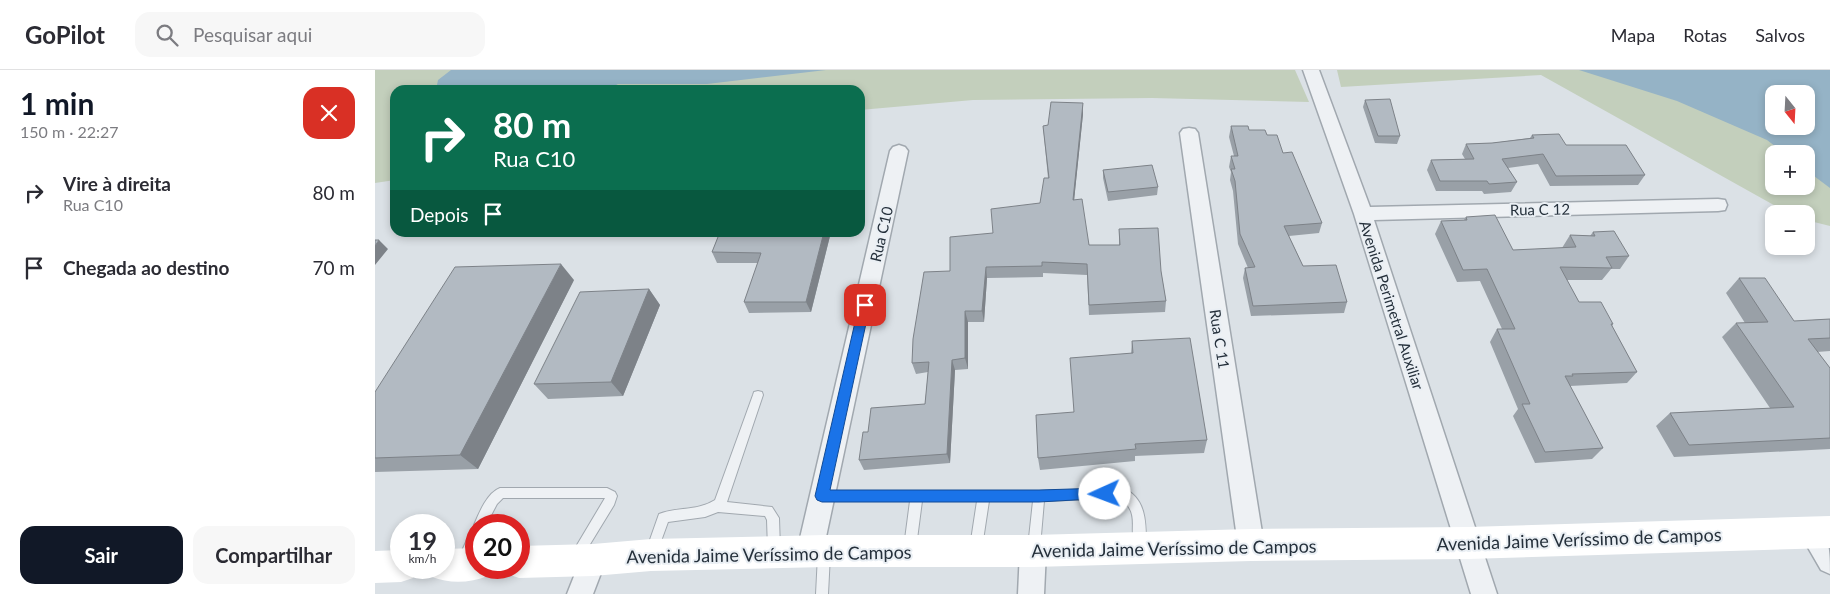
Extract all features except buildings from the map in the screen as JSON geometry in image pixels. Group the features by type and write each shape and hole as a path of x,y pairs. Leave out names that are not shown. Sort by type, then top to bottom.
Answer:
{"street":[{"name":"Avenida Perimetral Auxiliar","path":"1311,70 1363,214 1484,594"},
{"name":"Rua C 11","path":"1189,134 1251,545"},
{"name":"Rua C10","path":"817,551 822,496 899,151"},
{"name":"Rua C 12","path":"1363,214 1718,205"},
{"name":"Avenida Jaime Veríssimo de Campos","path":"530,562 651,555 817,551 1033,551 1251,545 1467,543 1821,532"},
{"path":"1821,532 1830,561"},
{"path":"1031,594 1033,551"},
{"path":"580,594 583,560"},
{"path":"375,567 390,566"}],"lane":[{"path":"717,506 725,492 758,395"},
{"path":"486,514 493,500 500,493 607,493 611,496 610,502 583,560"},
{"path":"822,496 1039,496 1122,493 1133,500 1139,512 1140,548"},
{"path":"910,551 917,496"},
{"path":"976,551 984,496"},
{"path":"1033,551 1039,496"},
{"path":"651,555 663,518 674,514 698,514 717,506 767,510 773,518 774,552"},
{"path":"817,551 822,594"}],"green space":[{"path":"375,70 1295,70 1309,102 1152,98 973,100 865,110 865,85 390,85 390,181 375,183"},
{"path":"1337,70 1830,70 1830,226 1815,222 1815,205 1774,205 1541,75 1341,87"}],"water":[{"path":"451,70 826,70 707,84 437,85 438,80"},
{"path":"1579,70 1830,70 1830,188 1815,177 1815,145 1773,145 1767,140 1677,101"}],"route":[{"path":"865,305 822,496 1039,496 1105,494"}]}
